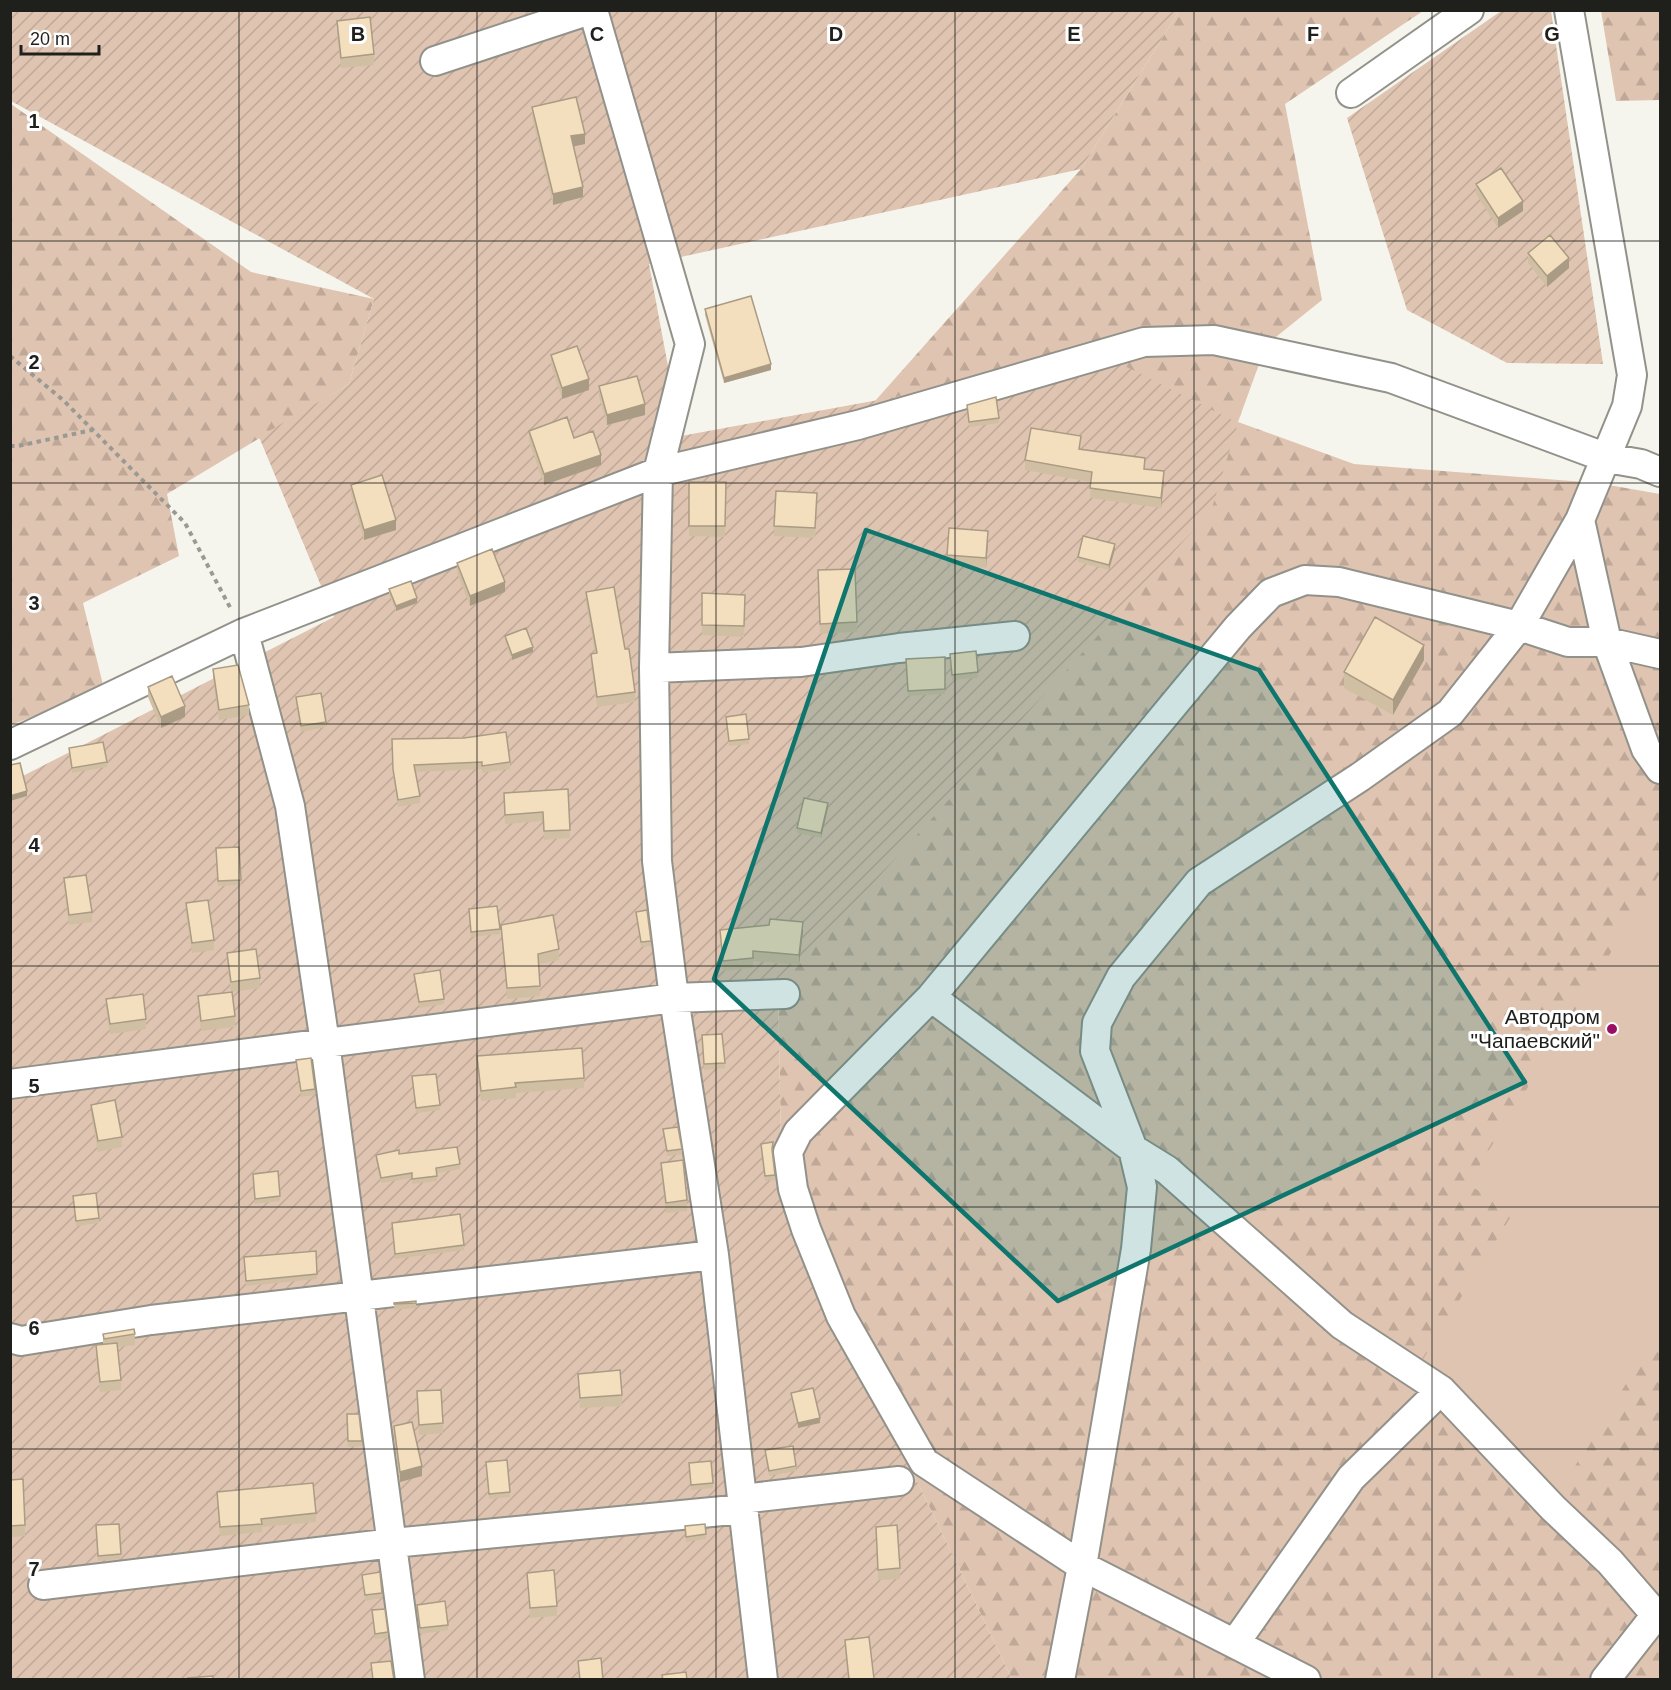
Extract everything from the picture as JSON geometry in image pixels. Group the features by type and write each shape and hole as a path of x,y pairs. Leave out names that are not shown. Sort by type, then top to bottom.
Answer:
{"street":[{"path":"435,61 592,10 690,344 658,472 654,668 657,861 674,998 714,1255 763,1680"},
{"path":"1351,93 1469,10"},
{"path":"1060,1680 1082,1566 1136,1249 1142,1187 1133,1149 1095,1051 1097,1023 1121,977 1199,882 1360,777 1450,713 1519,627 1580,520 1627,406 1632,375 1569,10"},
{"path":"10,745 244,633 658,472 858,425 1144,342 1214,340 1391,378 1602,470 1641,464 1660,472"},
{"path":"1580,520 1606,642 1646,749 1660,770"},
{"path":"1306,1680 1082,1566 924,1462 841,1316 806,1229 793,1189 788,1152 798,1132 931,997 1238,627 1271,593 1305,580 1339,582 1519,627 1568,642 1606,642 1660,654"},
{"path":"244,633 290,806 360,1295 410,1680"},
{"path":"654,668 801,662 899,648 1015,636"},
{"path":"10,1084 674,998 785,994"},
{"path":"931,997 1133,1149 1167,1170 1342,1325 1441,1390 1552,1508 1610,1562 1659,1617 1605,1680"},
{"path":"10,1338 21,1341 151,1320 714,1255"},
{"path":"1235,1643 1351,1478 1441,1390"},
{"path":"43,1585 743,1504 899,1481"}],"path":[{"path":"10,356 63,400 185,523 244,633"},
{"path":"10,446 93,429"}],"highlighted area":[{"path":"866,530 1259,670 1525,1082 1058,1301 714,979"}],"green space":[{"path":"11,11 1179,11 1081,169 649,264 681,436 1109,358 1238,423 1211,511 778,988 781,1147 786,1179 786,1213 1012,1679 11,1679 11,782 334,617 259,437 349,384 374,299 11,101"},
{"path":"1179,11 1423,11 1285,104 1322,300 1266,345 1238,422 1354,464 1597,483 1660,494 1660,1679 1012,1679 786,1213 786,1179 781,1147 778,988 1109,359 875,401 1081,169"},
{"path":"1501,11 1551,11 1603,364 1507,363 1407,310 1347,118"},
{"path":"1601,11 1660,11 1660,100 1616,101"},
{"path":"11,104 251,272 374,299 349,384 167,494 179,556 83,603 104,689 11,725"},
{"name":"Автодром \"Чапаевский\"","path":"1660,873 1660,1329 1559,1492 1401,1395 1513,1213 1468,1184"}],"building":[{"path":"370,17 374,54 341,58 337,21"},
{"path":"576,97 585,134 571,136 583,187 553,194 532,107"},
{"path":"1501,168 1523,201 1498,218 1476,184"},
{"path":"1550,235 1569,258 1547,276 1528,253"},
{"path":"751,296 771,364 724,378 705,309"},
{"path":"577,346 589,379 562,388 551,355"},
{"path":"637,376 645,404 607,415 599,386"},
{"path":"996,397 999,418 969,422 967,405"},
{"path":"567,417 574,438 593,431 601,455 544,474 529,431"},
{"path":"1031,428 1081,436 1079,449 1145,458 1144,469 1164,471 1161,498 1090,488 1092,472 1025,460"},
{"path":"382,475 396,520 364,530 351,485"},
{"path":"689,482 726,482 725,526 689,526"},
{"path":"776,491 817,493 815,528 774,526"},
{"path":"949,528 988,531 986,558 947,555"},
{"path":"1083,536 1115,544 1109,565 1078,557"},
{"path":"492,549 505,582 470,596 457,563"},
{"path":"855,569 857,622 820,624 818,570"},
{"path":"411,581 417,598 396,606 389,589"},
{"path":"614,587 625,649 629,649 635,692 597,697 591,654 597,653 586,592"},
{"path":"702,593 745,595 744,626 702,625"},
{"path":"1375,617 1424,645 1393,700 1344,672"},
{"path":"526,628 533,647 512,655 505,636"},
{"path":"976,651 978,672 952,675 950,654"},
{"path":"945,657 945,689 908,691 906,659"},
{"path":"238,665 249,705 219,710 213,669"},
{"path":"172,676 185,706 161,717 148,687"},
{"path":"321,693 326,722 301,726 296,697"},
{"path":"746,714 749,739 729,741 726,717"},
{"path":"506,732 510,762 482,766 482,762 414,765 420,796 398,800 393,769 392,739 464,738"},
{"path":"103,742 107,762 72,768 69,748"},
{"path":"20,763 27,791 10,796 10,765"},
{"path":"568,789 570,830 544,831 543,812 505,815 504,793"},
{"path":"804,798 828,803 821,833 797,828"},
{"path":"239,847 241,880 218,881 216,848"},
{"path":"86,875 92,912 69,915 64,878"},
{"path":"208,900 214,940 192,943 186,903"},
{"path":"497,906 500,929 471,932 469,909"},
{"path":"647,910 651,941 641,942 636,912"},
{"path":"553,915 559,949 538,954 540,986 507,988 501,925"},
{"path":"770,919 803,922 799,955 753,951 753,958 723,961 720,930 769,925"},
{"path":"256,949 260,978 231,982 227,953"},
{"path":"440,970 444,999 419,1002 414,974"},
{"path":"232,992 235,1016 201,1021 198,996"},
{"path":"143,994 146,1019 110,1024 106,999"},
{"path":"722,1034 725,1063 704,1064 702,1035"},
{"path":"582,1048 584,1078 515,1083 516,1087 481,1091 477,1056"},
{"path":"311,1058 315,1089 301,1091 296,1060"},
{"path":"436,1074 440,1105 416,1108 412,1076"},
{"path":"115,1100 122,1137 98,1141 91,1105"},
{"path":"678,1127 682,1149 667,1151 663,1129"},
{"path":"773,1142 775,1175 765,1176 761,1144"},
{"path":"457,1147 460,1164 436,1168 437,1176 412,1179 412,1173 381,1178 376,1155 399,1150 399,1154"},
{"path":"683,1160 687,1200 666,1203 661,1163"},
{"path":"278,1171 280,1196 255,1199 253,1174"},
{"path":"96,1193 99,1218 76,1221 73,1196"},
{"path":"460,1214 464,1245 395,1254 392,1223"},
{"path":"316,1251 317,1274 246,1281 244,1257"},
{"path":"416,1301 416,1303 394,1304 394,1303"},
{"path":"134,1329 135,1334 104,1339 103,1334"},
{"path":"117,1343 121,1380 100,1382 96,1345"},
{"path":"620,1370 622,1395 580,1398 578,1374"},
{"path":"813,1388 820,1418 798,1423 791,1393"},
{"path":"441,1390 443,1423 419,1425 417,1391"},
{"path":"347,1414 359,1414 362,1441 348,1441"},
{"path":"412,1422 422,1466 400,1472 394,1426"},
{"path":"793,1446 796,1466 769,1471 765,1450"},
{"path":"507,1460 510,1492 489,1494 486,1462"},
{"path":"711,1461 713,1483 691,1485 689,1463"},
{"path":"23,1479 25,1525 10,1526 10,1480"},
{"path":"313,1483 316,1513 261,1519 262,1524 220,1527 217,1492"},
{"path":"119,1524 121,1554 98,1556 96,1525"},
{"path":"705,1524 706,1534 686,1537 685,1526"},
{"path":"897,1525 900,1568 878,1570 876,1527"},
{"path":"554,1570 557,1606 530,1608 527,1573"},
{"path":"380,1572 382,1593 365,1595 362,1575"},
{"path":"445,1601 448,1625 420,1628 417,1605"},
{"path":"385,1609 388,1632 375,1634 372,1610"},
{"path":"869,1637 874,1679 849,1680 845,1640"},
{"path":"601,1658 603,1680 580,1680 578,1661"},
{"path":"391,1661 394,1680 373,1680 371,1663"},
{"path":"686,1672 687,1680 663,1680 662,1675"},
{"path":"213,1676 213,1680 189,1680 188,1678"}],"place":[{"name":"Автодром \"Чапаевский\"","path":"1612,1029"}]}
